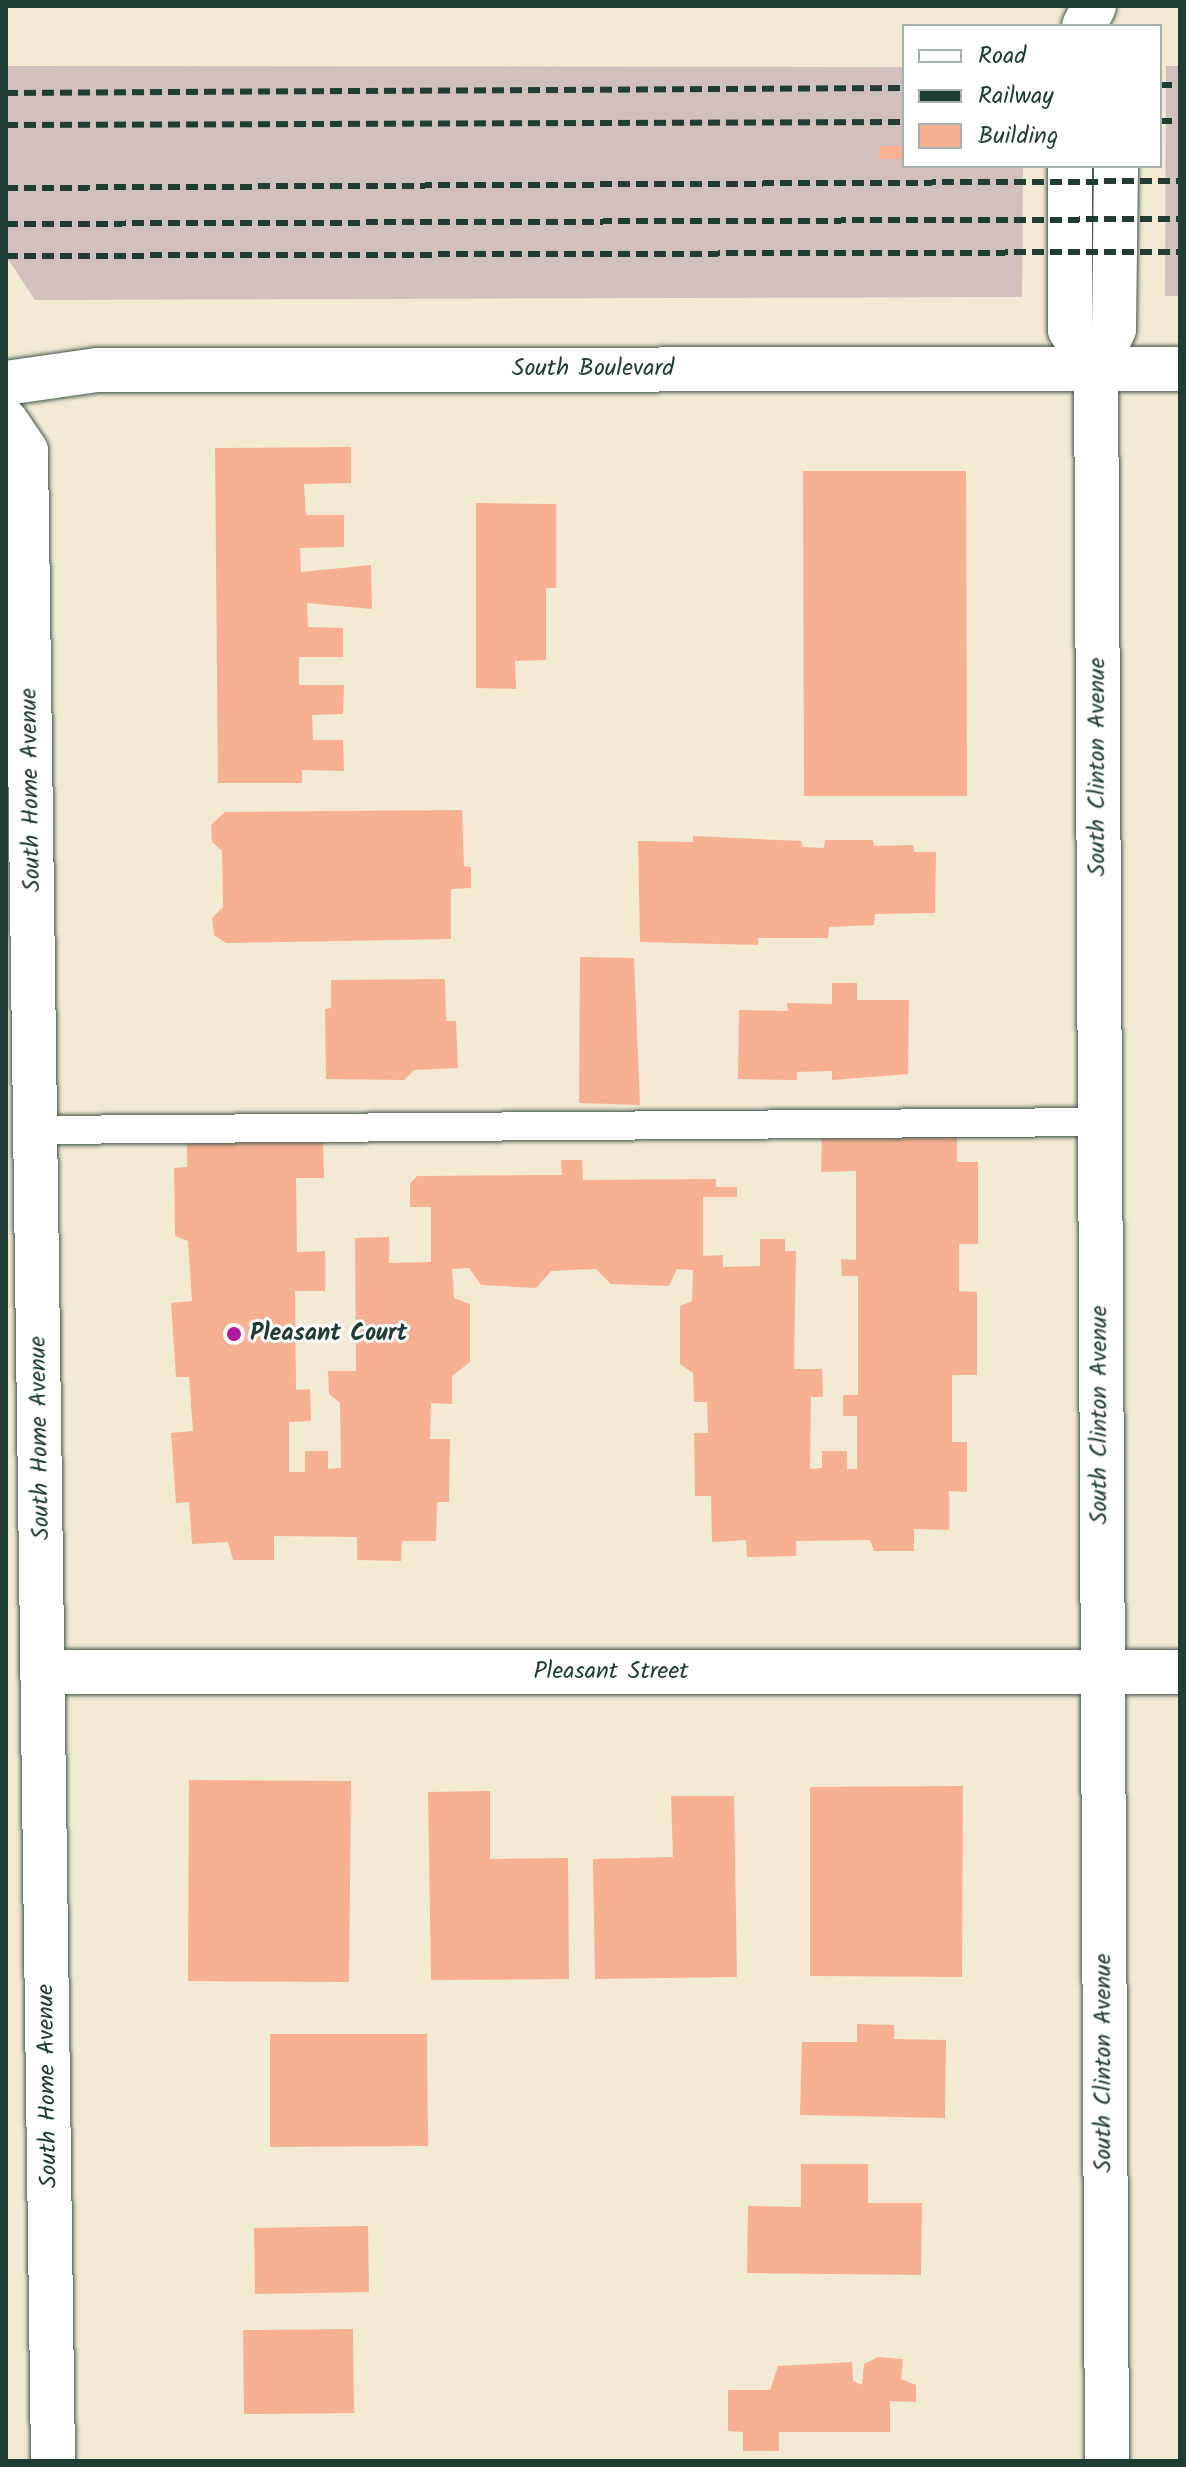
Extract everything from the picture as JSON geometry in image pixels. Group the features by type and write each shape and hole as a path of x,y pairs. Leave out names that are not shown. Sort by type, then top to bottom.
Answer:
{"street":[{"path":"1085,24 1095,6"},
{"path":"1095,6 1104,24"},
{"path":"1070,168 1070,330 1096,369"},
{"name":"South Clinton Avenue","path":"1107,2461 1096,369 1114,329 1116,168"},
{"name":"South Boulevard","path":"6,383 97,370 1180,369"},
{"name":"South Home Avenue","path":"6,421 26,451 19,926 36,1130 22,1364 43,1672 53,2461"},
{"name":"Pleasant Street","path":"43,1672 1180,1672"}],"lane":[{"path":"36,1130 1099,1122"}],"shaded area":[{"path":"6,66 902,67 902,168 1023,168 1022,297 35,300 6,256"},
{"path":"1166,66 1180,66 1180,296 1165,296"}],"building":[{"path":"880,146 902,146 902,159 879,159"},
{"path":"351,447 351,483 304,484 306,515 344,515 344,547 300,548 301,572 371,565 372,609 307,603 308,627 343,628 343,657 299,657 299,685 344,685 343,714 312,715 313,740 343,740 344,771 302,770 302,783 218,783 215,448"},
{"path":"803,471 966,471 967,796 804,796"},
{"path":"476,503 556,504 556,588 546,588 546,660 515,661 516,689 476,688"},
{"path":"462,810 464,866 471,867 471,888 451,889 451,939 226,943 214,935 212,918 223,907 222,851 212,842 211,825 225,812"},
{"path":"693,836 801,841 803,847 824,848 825,840 873,840 874,846 913,845 914,852 936,852 935,913 875,914 874,925 829,927 828,938 758,938 758,945 640,942 638,841 693,842"},
{"path":"580,957 634,958 640,1105 579,1103"},
{"path":"445,979 446,1021 456,1021 458,1068 414,1070 404,1080 326,1079 325,1009 331,1008 331,980"},
{"path":"832,983 857,983 857,1000 909,1000 908,1074 832,1080 832,1071 797,1072 797,1080 738,1079 739,1010 788,1011 787,1003 832,1004"},
{"name":"Pleasant Court","path":"822,1135 957,1135 957,1162 978,1162 978,1244 959,1244 959,1291 977,1292 977,1375 952,1375 952,1442 967,1442 967,1492 949,1491 949,1530 914,1529 914,1551 874,1551 870,1540 796,1541 796,1556 747,1557 746,1540 712,1542 711,1496 695,1496 694,1433 708,1433 707,1402 694,1402 693,1373 680,1364 680,1306 692,1301 693,1270 677,1269 669,1286 611,1284 596,1269 551,1271 536,1288 481,1285 469,1268 452,1269 454,1298 470,1304 470,1362 452,1376 452,1404 431,1403 430,1439 450,1439 449,1502 437,1502 436,1541 402,1541 401,1561 357,1560 357,1537 274,1536 274,1560 233,1560 228,1542 192,1544 189,1502 176,1503 171,1433 193,1431 189,1377 176,1377 171,1303 192,1301 188,1241 175,1236 174,1168 187,1167 187,1143 323,1141 324,1178 296,1178 297,1252 325,1251 325,1291 295,1291 296,1390 310,1389 311,1421 289,1422 289,1472 305,1472 305,1451 328,1451 328,1469 341,1468 340,1403 329,1394 328,1371 356,1371 355,1238 389,1237 389,1263 431,1262 431,1207 410,1207 410,1184 417,1176 562,1175 561,1160 582,1160 583,1180 716,1179 716,1187 737,1187 737,1197 703,1197 703,1256 723,1255 723,1267 760,1266 760,1239 785,1239 785,1251 796,1251 794,1369 822,1369 823,1397 811,1397 810,1469 822,1468 822,1451 847,1451 847,1469 857,1469 857,1416 843,1416 843,1395 858,1395 858,1276 842,1276 841,1259 856,1260 856,1171 821,1172"},
{"path":"189,1780 351,1781 349,1982 188,1981"},
{"path":"963,1786 962,1977 810,1976 810,1787"},
{"path":"490,1791 490,1859 568,1858 569,1979 431,1980 428,1792"},
{"path":"671,1796 734,1796 737,1977 595,1979 593,1859 673,1857"},
{"path":"857,2024 894,2025 894,2039 946,2040 945,2118 800,2115 802,2042 857,2042"},
{"path":"270,2034 427,2034 428,2146 270,2147"},
{"path":"801,2164 868,2164 868,2203 922,2203 921,2275 747,2273 748,2206 801,2207"},
{"path":"368,2226 369,2292 255,2294 254,2228"},
{"path":"353,2329 354,2413 244,2414 243,2330"},
{"path":"878,2357 903,2359 901,2379 916,2385 916,2402 890,2401 890,2432 779,2432 779,2451 743,2451 743,2432 728,2431 728,2390 770,2390 778,2366 852,2362 853,2381 862,2385 864,2364"}],"railway":[{"path":"1162,85 1180,85"},
{"path":"6,93 902,88"},
{"path":"1162,121 1180,121"},
{"path":"6,125 902,122"},
{"path":"6,188 1180,181"},
{"path":"6,224 1180,219"},
{"path":"6,256 1180,252"}],"place":[{"name":"Pleasant Court","path":"234,1334"}]}
